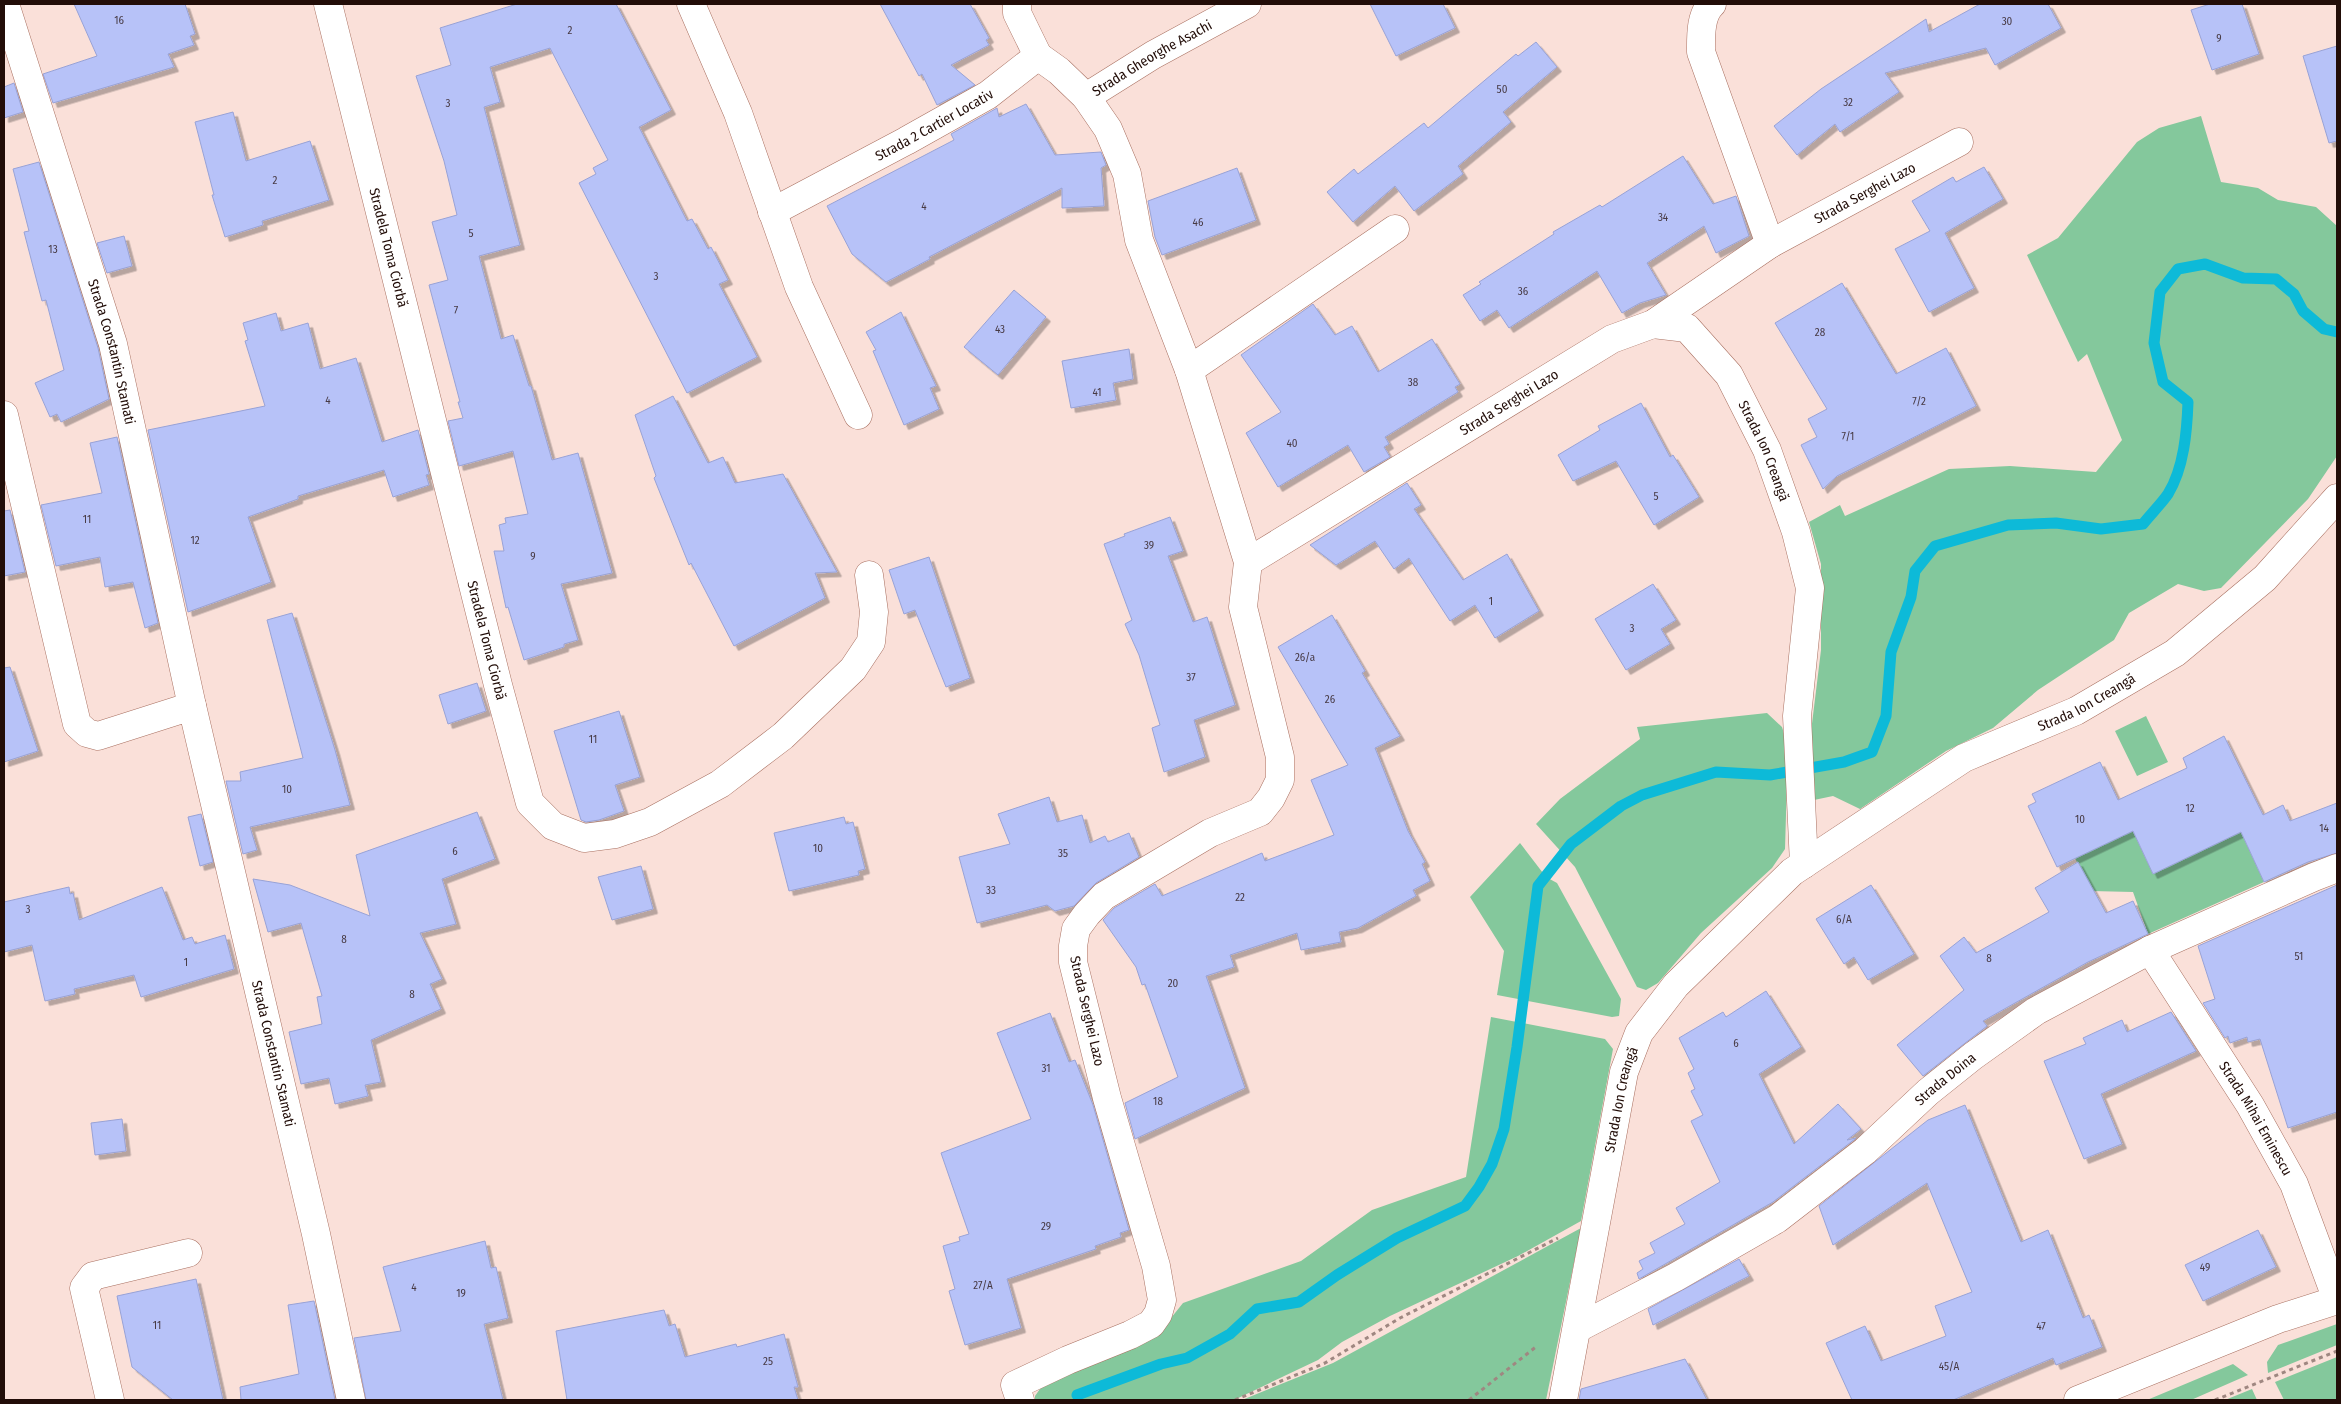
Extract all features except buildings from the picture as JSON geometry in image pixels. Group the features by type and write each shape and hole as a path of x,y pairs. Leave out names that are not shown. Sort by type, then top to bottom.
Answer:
{"street":[{"name":"Strada Constantin Stamati","path":"5,4 113,344 192,706 316,1234 351,1400"},
{"name":"Stradela Toma Ciorbă","path":"328,4 498,685 530,803 553,826 584,838 615,834 650,822 720,784 783,736 854,669 871,642 874,612 869,575"},
{"path":"691,4 738,113 799,288 858,415"},
{"path":"1017,4 1017,13 1038,56"},
{"name":"Strada Gheorghe Asachi","path":"1038,56 1059,71 1086,97 1153,55 1247,4"},
{"path":"1712,4 1708,7 1701,30 1701,52 1770,244"},
{"name":"Strada 2 Cartier Locativ","path":"772,212 988,95 1038,56"},
{"name":"Strada Serghei Lazo","path":"1018,1392 1068,1360 1130,1335 1151,1324 1158,1314 1162,1300 1156,1266 1107,1098 1073,962 1076,929 1104,896 1210,833 1260,812 1271,798 1280,780 1280,757 1243,607 1248,562 1189,370 1139,240 1127,174 1108,129 1086,97"},
{"name":"Strada Serghei Lazo","path":"1248,562 1612,339 1653,324 1770,244 1959,142"},
{"path":"1189,370 1395,229"},
{"name":"Strada Ion Creangă","path":"1653,324 1687,328 1729,375 1767,450 1796,532 1810,588 1797,716 1804,864"},
{"path":"4,415 77,724 87,733 98,736 192,706"},
{"name":"Strada Ion Creangă","path":"1564,1400 1624,1072 1639,1033 1676,985 1792,872 1804,864 1964,758 2076,711 2176,653 2265,578 2337,498"},
{"name":"Strada Doina","path":"1579,1320 1676,1276 1777,1219 1865,1151 1928,1092 1972,1056 2036,1011 2150,950 2314,876 2337,868"},
{"name":"Strada Mihai Eminescu","path":"2078,1400 2278,1318 2337,1300 2294,1184 2250,1105 2150,950"},
{"path":"110,1400 84,1288 92,1276 188,1253"}],"path":[{"path":"1235,1400 1325,1363 1400,1318 1598,1218"},
{"path":"1469,1400 1579,1320"},
{"path":"2215,1400 2337,1351"}],"green space":[{"path":"2201,116 2221,182 2258,188 2278,200 2316,207 2337,226 2337,456 2308,499 2221,588 2204,591 2178,584 2129,613 2114,640 2038,690 1993,728 1946,751 1860,809 1833,796 1814,800 1810,740 1821,650 1821,564 1809,522 1840,505 1845,516 1949,469 2010,466 2096,472 2122,440 2087,354 2078,362 2027,255 2058,238 2137,142 2159,128"},
{"path":"1767,713 1782,727 1788,746 1785,849 1772,868 1701,933 1658,983 1646,990 1637,987 1575,867 1536,824 1560,799 1640,739 1637,727"},
{"path":"2146,716 2168,762 2137,776 2115,731"},
{"path":"2133,831 2153,874 2241,832 2264,882 2148,934 2133,892 2091,891 2075,858"},
{"path":"1520,843 1546,877 1557,883 1621,999 1619,1016 1612,1017 1497,995 1504,951 1470,897"},
{"path":"1491,1017 1605,1039 1613,1049 1581,1221 1518,1256 1390,1316 1342,1342 1318,1360 1234,1400 1035,1400 1035,1396 1047,1379 1163,1328 1183,1303 1301,1261 1372,1210 1466,1177"},
{"path":"1581,1228 1546,1400 1242,1400 1333,1363"},
{"path":"2337,1324 2337,1345 2268,1373 2267,1362 2278,1345"},
{"path":"2337,1357 2337,1400 2284,1400 2275,1382"},
{"path":"2233,1364 2248,1375 2191,1400 2147,1400"},
{"path":"2252,1389 2257,1400 2225,1400"}],"waterway":[{"path":"1077,1395 1161,1364 1187,1358 1230,1334 1257,1309 1299,1302 1337,1275 1397,1238 1465,1206 1479,1187 1492,1164 1504,1129 1517,1047 1538,886 1571,844 1621,806 1642,795 1716,772 1770,775 1844,762 1872,752 1886,716 1891,652 1911,597 1915,571 1935,546 2008,525 2056,523 2101,529 2143,524 2165,498 2173,484 2178,473 2185,437 2188,402 2163,382 2154,343 2160,292 2178,269 2205,264 2243,278 2276,279 2294,294 2303,311 2324,329 2337,332"}]}
